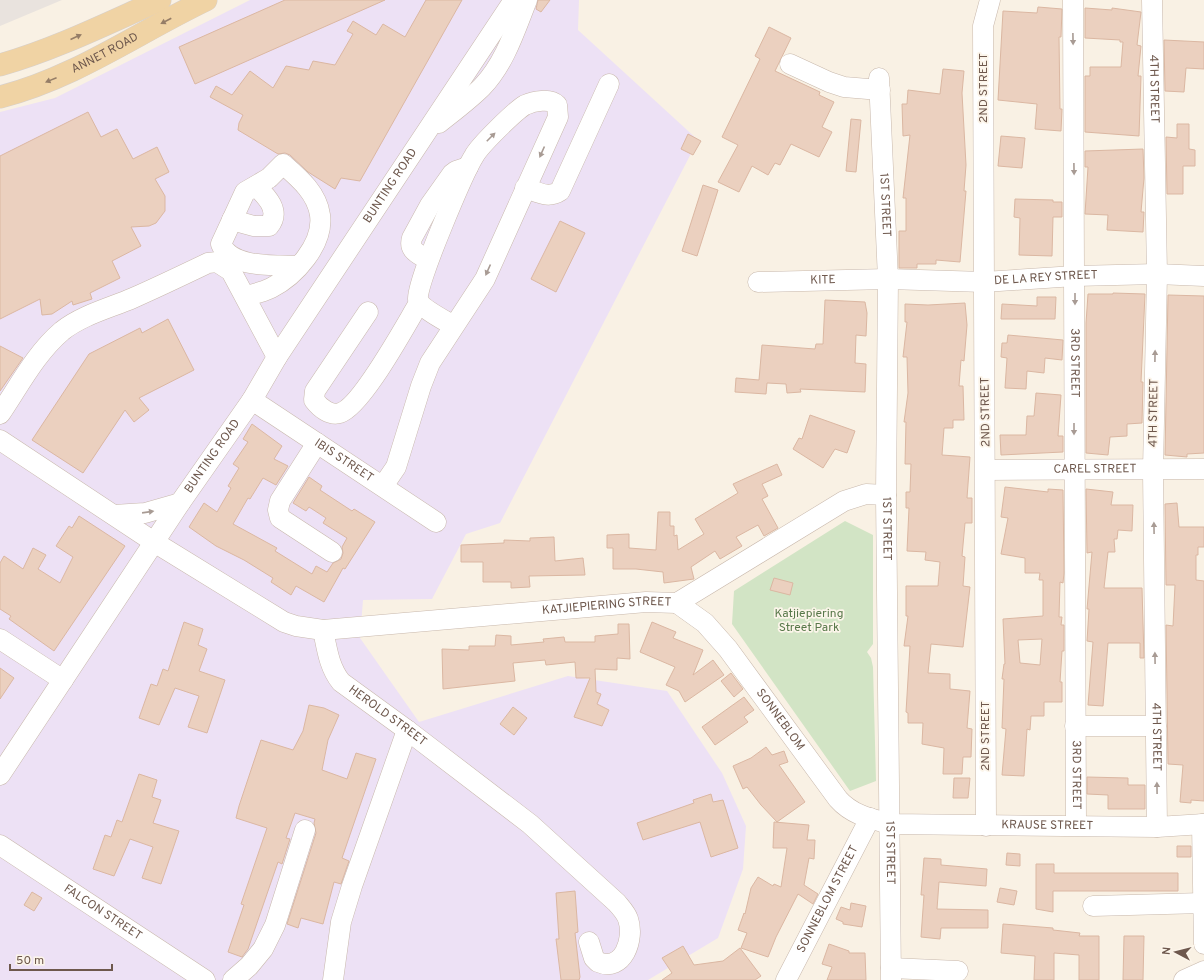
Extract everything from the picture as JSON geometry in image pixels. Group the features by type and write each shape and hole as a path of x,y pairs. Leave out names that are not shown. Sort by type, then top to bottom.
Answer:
{"main road":[{"name":"ANNET ROAD","path":"0,65 27,57 58,45 160,0"},
{"name":"ANNET ROAD","path":"0,97 48,82 76,70 206,0"}],"street":[{"name":"BUNTING ROAD","path":"0,775 180,503 252,400 277,357 423,137 465,84 496,38 515,0"},
{"name":"BUNTING ROAD","path":"423,137 486,82 502,59 527,0"},
{"name":"2ND STREET","path":"986,826 986,470 983,26 990,0"},
{"name":"3RD STREET","path":"1073,0 1076,825"},
{"name":"4TH STREET","path":"1152,0 1157,274 1153,470 1157,826"},
{"name":"1ST STREET","path":"790,64 829,82 844,87 880,84 888,279 886,495 891,974"},
{"path":"525,188 547,196 553,196 560,191 610,84"},
{"path":"368,312 315,390 314,400 328,412 340,413 347,409 362,395 419,303 418,290 428,260 474,155 517,111 526,105 547,101 554,102 557,105 558,117 485,279 430,363 421,386 396,467 383,486"},
{"path":"245,296 271,288 282,281 299,266 313,245 320,224 320,215 305,184 283,164 269,178 245,192 221,244 226,253 237,259 259,265 299,266"},
{"path":"232,220 254,226 269,226 273,222 274,216 272,205 256,186"},
{"path":"0,414 32,366 52,341 76,322 135,297 208,263 217,262 232,271 277,357"},
{"name":"DE LA REY STREET","path":"888,279 984,282 1075,276 1157,274 1204,276"},
{"name":"KITE","path":"758,282 888,279"},
{"path":"419,303 454,326"},
{"name":"IBIS STREET","path":"252,400 436,522"},
{"path":"0,440 154,542 284,622 300,627 323,630"},
{"path":"317,443 280,502 278,510 280,518 332,552"},
{"name":"CAREL STREET","path":"986,470 1204,469"},
{"name":"KATJIEPIERING STREET","path":"323,630 646,602 677,603 844,501 866,494 886,495"},
{"path":"114,515 155,511 180,503"},
{"name":"SONNEBLOM","path":"677,603 705,623 728,649 846,808 890,824"},
{"name":"HEROLD STREET","path":"323,630 329,660 334,673 341,682 407,730 530,824 623,911 628,919 630,934 629,944 624,956 618,961 610,964 598,962 594,958 589,942"},
{"path":"0,639 63,680"},
{"name":"3RD STREET","path":"1075,726 1156,726"},
{"path":"333,980 341,922 352,886 407,730"},
{"name":"SONNEBLOM STREET","path":"786,980 870,818"},
{"name":"KRAUSE STREET","path":"890,824 986,826 1157,826 1203,824"},
{"path":"1203,824 1204,944"},
{"path":"233,980 249,966 266,943 275,925 305,830"},
{"name":"FALCON STREET","path":"0,845 205,980"},
{"path":"1093,906 1203,903"},
{"path":"891,974 958,971"},
{"path":"1184,980 1204,972"}],"shaded area":[{"path":"0,0 62,0 0,26"},
{"path":"250,0 579,0 578,30 698,140 500,523 466,534 432,599 363,600 360,638 419,722 568,676 667,691 722,773 746,826 743,869 718,938 648,980 0,980 0,112 55,98"}],"green space":[{"name":"Katjiepiering Street Park","path":"845,521 873,535 873,644 867,652 871,658 873,667 876,781 850,791 732,624 734,591"}],"building":[{"path":"285,0 385,0 195,84 179,47"},
{"path":"426,0 462,0 360,181 341,178 335,189 308,172 290,155 285,153 278,154 238,130 239,123 243,115 210,97 216,86 232,95 250,71 273,88 286,66 309,70 313,61 335,65 353,34 347,31 353,21 376,35 383,24 405,37"},
{"path":"538,0 550,0 541,12 536,9"},
{"path":"1038,7 1062,9 1061,37 1059,37 1060,109 1062,109 1061,131 1035,129 1037,104 998,100 1003,11 1037,13"},
{"path":"1085,8 1112,10 1112,8 1141,12 1137,45 1141,46 1138,76 1141,76 1139,136 1085,132 1085,76 1090,76 1090,67 1121,67 1123,42 1120,42 1120,40 1085,38"},
{"path":"769,27 791,38 775,71 820,92 819,95 834,102 822,127 832,132 819,157 791,144 780,165 775,163 768,175 752,166 739,192 718,182 738,145 722,137 760,59 755,56"},
{"path":"1164,40 1204,42 1204,69 1186,68 1184,92 1165,91"},
{"path":"943,69 964,71 962,93 966,165 964,191 966,191 960,262 936,260 936,264 917,264 917,268 899,268 899,231 906,231 906,198 903,198 910,135 903,136 902,104 907,104 908,90 940,94"},
{"path":"88,112 101,137 117,129 133,159 157,147 169,172 155,179 165,196 165,211 156,223 149,226 131,227 141,246 112,261 120,278 90,293 92,299 73,305 72,301 52,314 42,315 40,299 0,319 0,156"},
{"path":"851,119 861,120 856,172 846,171"},
{"path":"1177,124 1189,124 1189,149 1195,150 1195,166 1183,166 1183,194 1167,194 1166,137 1177,138"},
{"path":"688,134 701,141 693,155 681,149"},
{"path":"1001,136 1025,138 1022,168 998,166"},
{"path":"1143,149 1144,178 1141,212 1144,212 1143,232 1107,230 1108,215 1085,214 1088,167 1085,167 1085,151"},
{"path":"703,185 718,190 697,256 682,251"},
{"path":"1015,199 1053,200 1053,202 1062,202 1062,217 1053,217 1052,256 1019,255 1020,218 1014,217"},
{"path":"560,221 585,233 556,292 531,279"},
{"path":"1088,294 1145,294 1141,382 1143,382 1142,423 1127,424 1127,436 1110,437 1108,455 1086,453 1086,323"},
{"path":"1168,295 1204,296 1204,453 1187,454 1187,457 1165,455"},
{"path":"1037,297 1056,297 1055,319 1001,319 1002,304 1037,306"},
{"path":"825,300 865,302 867,313 866,336 856,335 855,363 866,364 865,392 800,389 801,392 787,393 786,384 767,383 766,394 735,392 736,378 759,380 762,345 815,349 816,344 823,344"},
{"path":"965,303 967,325 964,361 961,360 959,386 963,386 964,420 953,420 953,428 944,428 942,455 970,457 967,498 972,498 972,523 965,523 962,556 965,557 963,586 970,587 963,647 931,644 928,673 950,674 950,689 970,691 967,728 972,729 971,757 963,757 962,774 943,774 944,748 922,744 923,723 908,723 908,713 906,712 910,646 904,646 908,616 906,616 906,586 938,586 940,562 925,560 926,552 907,551 909,508 906,508 906,492 910,492 911,464 905,464 906,422 904,422 908,393 907,357 903,357 907,322 905,322 905,304 928,305"},
{"path":"168,319 194,370 139,398 149,410 134,422 125,410 83,473 32,440 89,354 140,328 142,333"},
{"path":"1008,335 1063,340 1062,360 1045,358 1044,373 1027,371 1026,389 1005,388 1007,358 1001,357 1002,343 1007,343"},
{"path":"0,346 23,358 0,391"},
{"path":"1036,393 1061,395 1058,436 1063,436 1063,452 1001,455 1000,435 1026,435 1027,416 1034,416"},
{"path":"810,415 855,431 847,453 835,449 823,468 793,449 799,438 802,439"},
{"path":"252,424 282,446 274,459 288,466 276,485 263,478 250,499 248,498 233,524 277,548 275,551 312,574 316,566 327,572 333,563 341,559 343,553 342,547 347,538 323,523 326,518 309,507 306,511 293,503 309,477 322,486 320,490 352,511 354,509 375,522 345,569 343,568 324,602 296,586 291,595 271,582 273,578 244,560 216,546 189,527 204,503 217,512 231,488 228,486 239,468 233,464 248,442 243,439"},
{"path":"777,464 782,475 762,484 768,496 762,499 778,528 764,536 758,525 736,537 742,546 720,559 715,551 691,567 694,579 664,583 663,572 636,569 613,569 613,548 607,548 607,535 629,534 629,548 656,550 658,512 670,512 670,526 674,526 674,536 677,535 678,550 704,534 695,519 738,493 733,484"},
{"path":"1005,487 1048,492 1048,489 1063,490 1064,573 1063,583 1060,582 1059,617 1062,617 1061,625 1064,625 1064,651 1062,651 1060,682 1062,682 1062,702 1044,702 1044,716 1031,716 1030,730 1027,729 1024,776 1002,775 1006,729 1002,728 1004,679 1002,679 1005,664 1003,619 1043,616 1043,580 1039,580 1040,573 1025,573 1025,558 1001,554 1008,518 1001,517","holes":["1042,639 1040,665 1020,663 1018,640"]},
{"path":"1086,489 1113,492 1111,505 1133,505 1132,531 1118,530 1117,539 1114,539 1115,552 1108,552 1104,588 1142,588 1144,658 1140,658 1140,643 1108,643 1103,706 1088,705 1093,642 1087,641 1089,609 1087,609 1092,552 1087,553"},
{"path":"1177,503 1179,527 1204,527 1204,547 1198,547 1198,555 1196,555 1196,580 1204,581 1204,801 1191,800 1191,803 1180,802 1183,765 1168,764 1166,625 1173,626 1175,585 1166,585 1165,504"},
{"path":"79,516 125,546 54,651 9,619 11,616 0,609 0,563 4,556 23,569 33,548 46,555 38,569 60,583 73,557 56,546 69,526 72,528"},
{"path":"554,537 555,561 583,558 585,575 529,576 530,587 511,588 511,582 483,582 483,562 461,562 461,545 504,543 504,540 530,541 530,538"},
{"path":"774,578 793,583 790,595 770,590"},
{"path":"184,622 203,629 198,645 207,649 199,671 225,680 207,733 188,727 199,696 175,688 159,725 139,718 151,684 157,686 163,669 168,671"},
{"path":"652,622 676,632 673,638 703,650 693,675 713,660 724,675 685,702 679,691 666,685 675,667 640,652"},
{"path":"618,624 629,624 630,659 617,658 617,670 595,669 596,692 601,694 597,704 609,710 602,726 574,717 590,678 576,678 575,662 546,665 545,660 513,663 515,681 443,689 442,649 469,650 469,646 495,646 496,635 511,636 511,645 544,642 543,639 564,637 565,642 595,642 595,636 618,634"},
{"path":"0,668 14,678 0,699"},
{"path":"731,673 743,689 734,697 721,681"},
{"path":"744,697 754,710 744,717 748,722 715,745 702,727"},
{"path":"309,705 324,708 339,715 328,740 322,770 347,779 356,753 376,759 342,858 349,861 341,884 334,882 323,924 301,918 298,928 287,924 316,833 314,823 315,819 295,813 286,838 290,839 282,864 278,862 248,949 242,957 228,952 244,905 241,904 267,828 236,818 239,806 261,740 293,750 303,731"},
{"path":"513,707 527,718 514,735 500,724"},
{"path":"766,747 772,755 784,751 788,762 779,765 805,802 777,822 747,787 743,789 733,766 751,758"},
{"path":"139,774 157,780 152,797 161,800 153,823 179,831 161,884 142,878 153,847 130,839 114,876 93,869 105,835 111,837 117,820 122,822"},
{"path":"1087,777 1128,778 1128,785 1145,785 1145,809 1108,809 1108,795 1087,794"},
{"path":"954,778 970,778 968,798 953,798"},
{"path":"711,794 713,802 723,800 738,848 711,857 700,822 643,840 637,823 694,803 693,800"},
{"path":"774,822 809,825 807,840 815,840 814,859 809,858 804,885 818,894 813,904 798,894 776,937 768,957 741,948 747,933 738,930 744,913 745,914 751,888 758,877 773,886 774,884 781,887 787,848 773,848"},
{"path":"1177,846 1191,846 1191,857 1177,857"},
{"path":"1007,853 1020,854 1020,866 1006,865"},
{"path":"924,858 941,859 941,865 987,869 986,886 939,882 937,909 988,910 988,928 941,928 940,939 921,937 924,895 921,895"},
{"path":"1036,864 1054,864 1054,873 1178,873 1178,891 1053,891 1053,912 1036,909"},
{"path":"1000,888 1017,891 1014,905 997,902"},
{"path":"575,891 578,932 575,933 580,977 579,980 561,980 556,939 559,939 556,893"},
{"path":"32,892 42,898 34,911 24,905"},
{"path":"851,903 866,906 862,927 843,924 843,922 836,919 841,907 850,910"},
{"path":"1003,924 1053,928 1053,930 1080,933 1079,936 1099,936 1099,980 1079,980 1079,955 1054,953 1054,980 1034,980 1035,956 1001,953"},
{"path":"1124,936 1144,936 1143,980 1123,980"},
{"path":"829,944 849,951 849,953 865,953 866,980 827,980 832,967 822,964"},
{"path":"683,946 694,965 723,961 740,948 761,976 755,980 662,980 672,973 662,958"}]}
